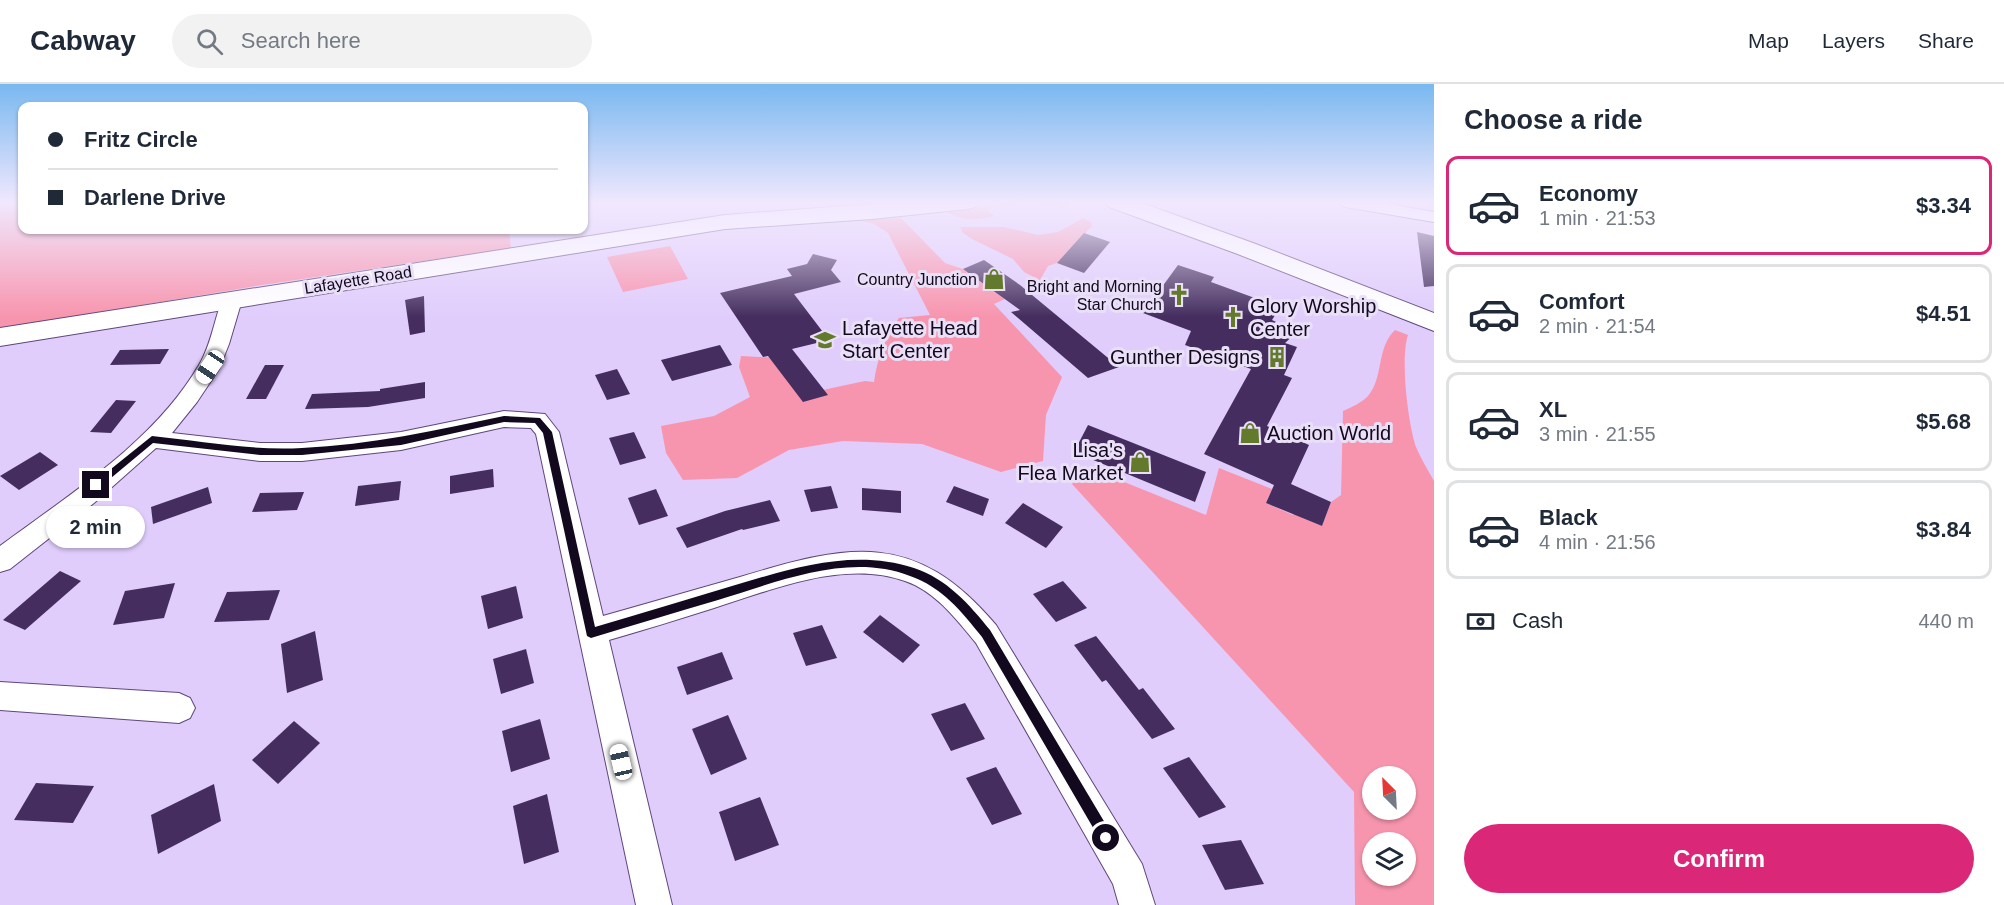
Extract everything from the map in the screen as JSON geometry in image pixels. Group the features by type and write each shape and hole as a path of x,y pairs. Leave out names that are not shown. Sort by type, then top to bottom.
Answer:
{"main road":[{"name":"Lafayette Road","path":"0,337 609,240"},
{"path":"1229,240 1434,323"}],"street":[{"path":"0,561 152,439 186,404 210,367 232,300"},
{"path":"152,439 260,452 302,452 401,441 504,419 537,420 547,432 654,905"},
{"path":"591,633 805,569 844,564 881,564 913,572 941,586 962,604 986,634 1129,877 1137,905"},
{"path":"0,696 179,708"}],"shaded area":[{"path":"0,240 510,240 511,248 262,285 0,329"},
{"path":"892,240 923,240 945,263 963,269 1005,299 994,304 1062,377 1046,415 1043,461 1001,472 922,444 843,441 789,450 737,478 683,480 666,453 661,426 714,416 750,397 739,367 741,356 781,358 813,392 865,381 874,382 883,348 899,318 930,315"},
{"path":"975,240 1078,240 1057,263 1048,266 1040,280 1024,272 1013,259"},
{"path":"670,246 688,279 623,292 607,257"},
{"path":"1395,330 1408,335 1405,375 1410,423 1416,447 1434,481 1434,905 1355,905 1354,792 1072,484 1087,467 1206,515 1219,468 1272,489 1266,503 1293,515 1297,506 1303,518 1322,526 1331,502 1341,495 1343,411 1368,396 1376,380 1385,345"}],"building":[{"path":"1077,240 1110,242 1084,273 1057,263"},
{"path":"1418,240 1434,240 1434,286 1424,287"},
{"name":"Lafayette Head Start Center","path":"813,254 837,260 831,270 841,282 794,294 829,340 792,349 828,395 803,402 768,356 763,357 720,293 792,276 787,269 807,264"},
{"path":"984,260 1020,285 1119,367 1088,378 1011,312 1020,310 963,269"},
{"path":"1178,265 1214,277 1211,282 1263,301 1260,306 1277,312 1272,320 1297,332 1285,343 1297,347 1284,375 1292,378 1267,426 1309,445 1291,484 1331,502 1322,526 1266,503 1274,485 1204,454 1251,369 1185,345 1191,331 1143,313"},
{"path":"424,296 425,332 410,335 405,300"},
{"path":"720,345 732,365 672,381 661,360"},
{"path":"169,349 160,364 110,365 120,350"},
{"path":"265,365 284,365 266,399 246,399"},
{"path":"617,369 630,394 607,400 595,375"},
{"path":"425,382 425,398 368,407 305,409 312,394 380,391 380,389"},
{"path":"116,400 136,401 111,433 90,432"},
{"name":"Lisa's Flea Market","path":"1088,425 1206,472 1195,502 1074,452"},
{"path":"634,432 646,458 620,465 609,438"},
{"path":"40,452 58,465 19,490 0,476"},
{"path":"493,469 494,487 450,494 450,476"},
{"path":"401,481 399,500 355,506 358,486"},
{"path":"831,486 838,508 811,512 804,490"},
{"path":"954,486 989,499 983,516 946,502"},
{"path":"208,487 212,503 153,524 151,507"},
{"path":"862,488 901,491 901,513 862,510"},
{"path":"656,489 668,516 639,525 628,498"},
{"path":"304,492 297,510 252,512 260,493"},
{"path":"770,500 780,521 742,529 687,548 676,528 725,511"},
{"path":"1023,503 1063,527 1046,548 1005,523"},
{"path":"60,571 81,581 25,630 3,620"},
{"path":"1063,581 1087,608 1056,622 1033,594"},
{"path":"175,583 164,618 113,625 125,591"},
{"path":"516,586 523,618 488,629 481,596"},
{"path":"280,590 269,620 214,622 227,592"},
{"path":"880,615 920,645 903,663 863,632"},
{"path":"822,625 837,658 806,666 793,633"},
{"path":"315,631 323,680 287,693 281,644"},
{"path":"1096,636 1139,690 1143,688 1175,729 1152,739 1106,680 1102,682 1074,645"},
{"path":"526,649 534,683 501,694 493,659"},
{"path":"722,652 733,679 687,695 677,667"},
{"path":"965,703 985,739 951,751 931,714"},
{"path":"728,715 747,759 711,775 692,729"},
{"path":"540,719 550,759 511,772 502,731"},
{"path":"294,721 320,743 278,784 252,760"},
{"path":"1189,757 1226,807 1199,818 1163,768"},
{"path":"996,767 1022,814 992,825 966,778"},
{"path":"36,783 94,786 73,823 14,820"},
{"path":"214,784 221,821 158,854 151,815"},
{"path":"547,794 559,852 524,864 513,806"},
{"path":"760,797 779,845 735,861 719,812"},
{"path":"1241,840 1264,884 1225,890 1202,845"}],"place":[{"name":"Country Junction","path":"994,279"},
{"name":"Bright and Morning Star Church","path":"1179,295"},
{"name":"Glory Worship Center","path":"1233,317"},
{"name":"Lafayette Head Start Center","path":"825,340"},
{"name":"Gunther Designs","path":"1277,357"},
{"name":"Auction World","path":"1250,433"},
{"name":"Lisa's Flea Market","path":"1140,462"}],"route":[{"path":"96,485 152,439 260,452 302,452 401,441 504,419 537,420 547,432 591,633 805,569 844,564 881,564 913,572 941,586 962,604 986,634 1106,838"}]}
